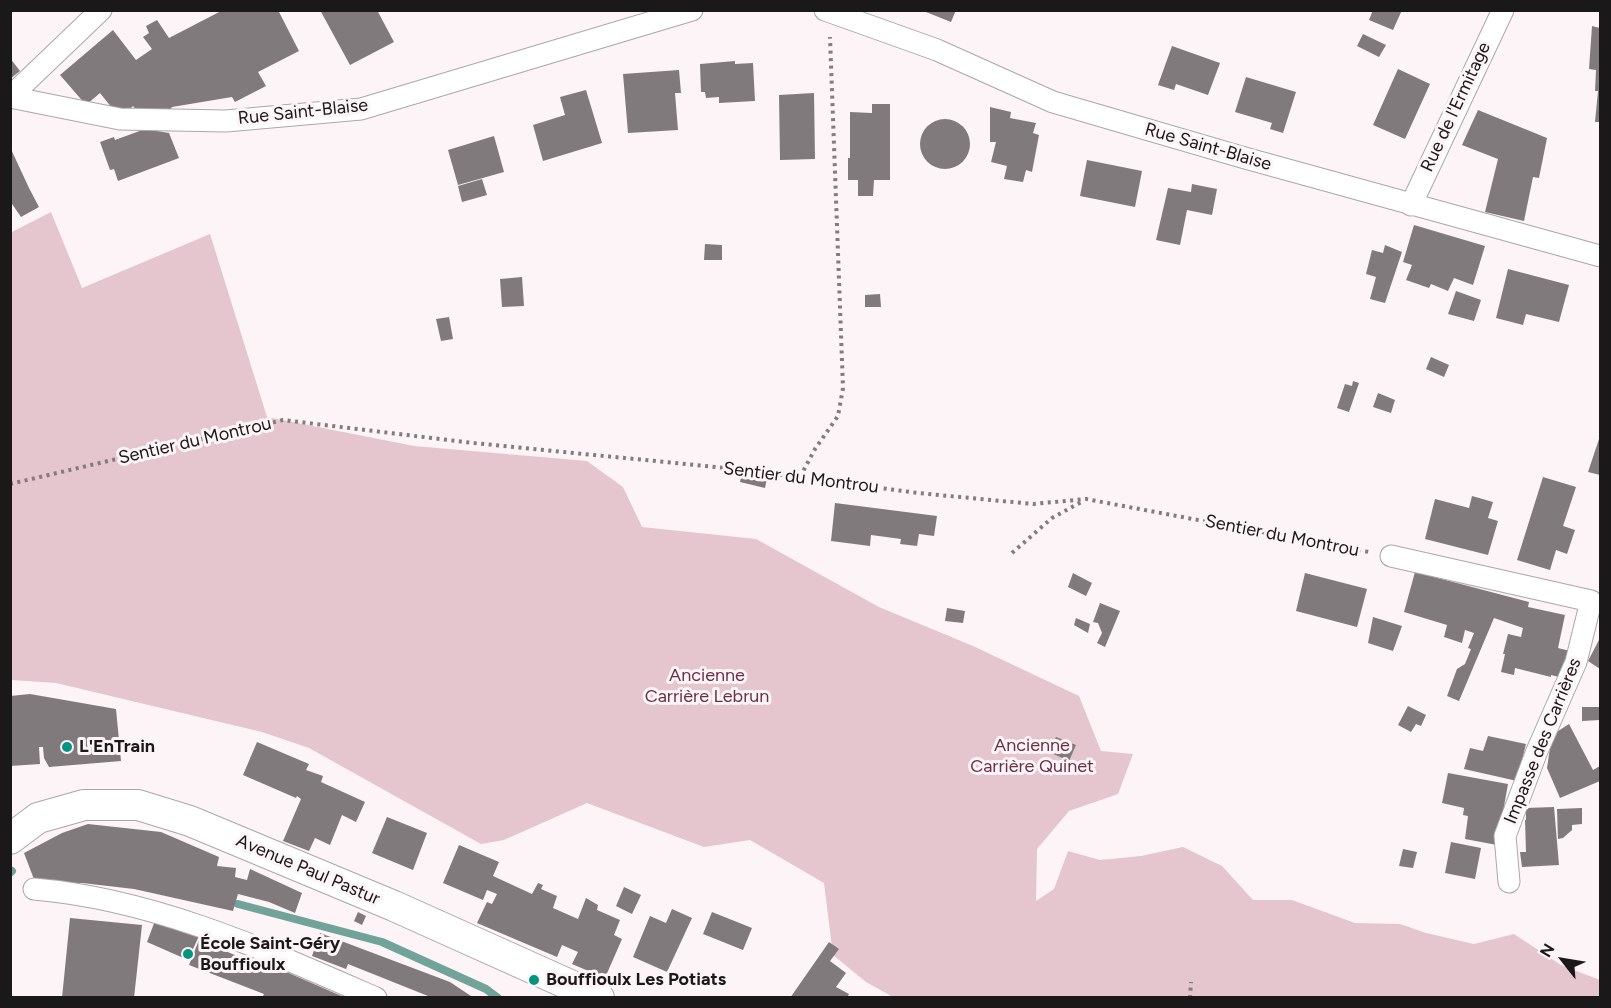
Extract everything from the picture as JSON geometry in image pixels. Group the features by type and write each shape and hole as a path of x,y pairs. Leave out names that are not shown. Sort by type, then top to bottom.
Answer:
{"main road":[{"name":"Avenue Paul Pastur","path":"10,839 38,818 84,805 138,805 190,821 362,893 599,998"}],"street":[{"path":"10,97 102,10"},
{"name":"Rue Saint-Blaise","path":"10,97 120,119 226,121 361,109 692,10"},
{"name":"Rue de l'Ermitage","path":"1411,205 1503,10"},
{"name":"Rue Saint-Blaise","path":"827,11 936,50 1053,102 1411,205 1600,256"},
{"path":"1391,556 1596,598"},
{"name":"Impasse des Carrières","path":"1509,882 1504,836 1537,751 1576,662 1596,598"},
{"path":"34,890 99,898 198,924 375,998"}],"path":[{"path":"800,477 814,449 838,416 843,388 827,11"},
{"name":"Sentier du Montrou","path":"10,484 283,420 800,477 918,493 1033,504 1086,499 1391,556"},
{"path":"1012,552 1052,518 1086,499"},
{"path":"1190,998 1191,982"}],"green space":[{"path":"51,212 82,288 210,234 267,417 414,446 587,461 623,487 642,527 756,539 879,607 973,646 1079,696 1101,751 1133,754 1118,794 1069,811 1037,849 1036,901 1054,889 1068,851 1100,860 1141,856 1183,847 1222,866 1253,900 1292,900 1355,923 1400,924 1426,933 1474,944 1514,934 1561,965 1600,980 1600,997 893,997 866,982 833,955 824,883 750,840 704,847 587,803 504,840 481,844 309,748 262,732 56,683 11,680 10,233"}],"building":[{"path":"223,10 278,10 299,51 258,72 266,86 235,102 232,97 172,107 169,111 136,110 133,106 129,110 112,108 100,93 86,105 60,75 113,30 136,60 152,49 143,37 149,33 146,26 157,20 169,38"},
{"path":"320,10 377,10 394,42 350,65"},
{"path":"921,10 956,10 951,22"},
{"path":"1373,10 1402,10 1393,30 1369,20"},
{"path":"1592,26 1600,28 1600,122 1595,122 1598,91 1595,91 1596,70 1589,69"},
{"path":"1363,34 1386,45 1379,57 1357,46"},
{"path":"1172,46 1220,63 1208,95 1176,84 1174,90 1158,85"},
{"path":"10,58 20,71 10,79"},
{"path":"735,61 735,64 753,63 755,101 719,103 719,97 706,98 705,92 701,92 700,64"},
{"path":"1398,69 1430,84 1405,139 1373,125"},
{"path":"679,70 681,93 675,93 678,130 628,133 623,74"},
{"path":"1246,77 1296,92 1283,133 1270,129 1272,123 1235,112"},
{"path":"586,90 602,143 543,161 533,125 565,115 560,97"},
{"path":"814,93 815,159 780,160 779,95"},
{"path":"872,104 890,104 890,180 874,180 873,196 858,196 858,180 848,180 850,112 872,113"},
{"path":"990,107 1011,112 1010,118 1036,123 1033,133 1039,135 1032,172 1026,170 1023,182 1004,179 1007,166 991,162 996,142 990,142"},
{"path":"1478,110 1547,138 1539,178 1533,177 1524,221 1485,212 1498,159 1462,145"},
{"path":"940,119 950,119 963,126 970,139 970,149 963,162 950,169 940,169 931,165 924,158 920,149 920,139 924,130 931,123"},
{"path":"145,129 169,133 179,158 118,181 114,169 110,170 100,142 114,137 115,140"},
{"path":"494,136 504,172 458,185 448,150"},
{"path":"10,147 39,207 21,217 10,201"},
{"path":"1087,160 1142,171 1135,207 1080,196"},
{"path":"482,179 487,195 462,202 458,186"},
{"path":"1192,184 1217,189 1212,215 1187,210 1180,245 1156,240 1168,188 1191,192"},
{"path":"1414,225 1485,246 1473,285 1454,278 1448,291 1431,284 1429,288 1406,280 1412,265 1403,262"},
{"path":"705,244 722,245 722,260 704,260"},
{"path":"1385,245 1402,252 1385,303 1370,299 1376,277 1366,274 1372,250 1383,253"},
{"path":"1508,269 1569,285 1559,322 1526,314 1523,325 1496,318"},
{"path":"522,277 524,306 502,307 500,279"},
{"path":"1456,291 1481,300 1474,321 1448,314"},
{"path":"880,294 881,307 865,307 865,295"},
{"path":"449,317 453,339 441,341 436,319"},
{"path":"1431,357 1449,365 1444,377 1426,369"},
{"path":"1353,381 1359,383 1349,412 1337,408 1345,384 1352,386"},
{"path":"1378,393 1395,400 1391,413 1373,407"},
{"path":"1600,436 1600,475 1588,472"},
{"path":"742,472 767,478 765,488 740,482"},
{"path":"1543,477 1576,487 1563,526 1575,530 1567,554 1556,550 1550,570 1517,560"},
{"path":"1472,496 1493,502 1488,518 1498,521 1488,555 1425,539 1435,499 1469,508"},
{"path":"835,503 937,516 934,536 919,534 917,546 900,544 901,539 871,535 870,546 831,541"},
{"path":"1415,572 1529,602 1528,607 1565,615 1558,648 1570,651 1563,678 1515,668 1514,675 1501,672 1508,634 1521,637 1523,628 1494,618 1459,701 1447,696 1457,669 1465,664 1474,633 1465,630 1462,643 1444,637 1447,625 1404,612"},
{"path":"1073,573 1092,583 1086,596 1068,587"},
{"path":"1305,573 1367,589 1357,627 1296,611"},
{"path":"1100,603 1120,611 1105,647 1097,643 1102,633 1098,623 1093,622"},
{"path":"947,608 965,611 963,623 945,621"},
{"path":"1373,617 1402,626 1393,651 1368,643"},
{"path":"1076,618 1090,624 1088,633 1074,625"},
{"path":"1600,638 1600,669 1588,661"},
{"path":"30,694 116,709 121,761 49,767 44,758 43,747 39,747 40,764 10,766 10,696"},
{"path":"1408,706 1426,715 1421,726 1416,724 1411,732 1398,725"},
{"path":"1582,707 1600,707 1600,720 1582,721"},
{"path":"1569,724 1593,770 1600,766 1600,781 1560,798 1547,768 1552,735"},
{"path":"1488,736 1526,744 1517,781 1464,769 1470,748 1483,751"},
{"path":"1056,737 1076,745 1069,761 1049,752"},
{"path":"257,742 309,764 306,770 323,776 321,782 365,802 356,822 342,815 330,845 315,838 309,851 283,841 301,799 243,775"},
{"path":"1448,773 1508,784 1497,845 1465,839 1468,816 1463,815 1464,808 1442,803"},
{"path":"1554,807 1559,865 1522,867 1520,852 1526,852 1526,808"},
{"path":"1582,808 1582,824 1572,825 1572,830 1563,838 1558,839 1557,809"},
{"path":"387,817 427,833 413,870 372,853"},
{"path":"88,824 161,832 219,857 217,866 236,868 235,877 247,880 250,869 302,893 295,913 269,902 238,894 233,911 134,889 82,883 35,882 24,853 62,833"},
{"path":"1451,842 1481,848 1475,879 1445,873"},
{"path":"459,845 499,862 493,876 532,894 538,883 543,885 541,889 557,896 553,908 578,919 586,898 598,905 597,910 620,920 614,935 622,939 605,978 572,964 578,952 562,945 557,957 477,923 487,902 492,904 497,894 487,890 483,900 443,883"},
{"path":"1403,849 1417,852 1413,868 1399,866"},
{"path":"624,887 641,895 632,914 616,906"},
{"path":"672,909 692,918 667,972 633,957 650,916 666,923"},
{"path":"358,912 366,916 362,925 354,921"},
{"path":"712,912 752,928 743,950 703,934"},
{"path":"70,918 142,925 134,998 62,998"},
{"path":"156,918 199,936 188,960 147,942"},
{"path":"320,933 450,982 474,998 433,998 348,964 346,969 312,956"},
{"path":"199,940 273,971 275,967 346,998 262,998 264,994 189,965"},
{"path":"829,942 839,949 830,961 846,973 836,987 849,994 847,998 790,998"}],"waterway":[{"path":"238,904 382,942 486,989 498,998"}],"place":[{"name":"L'EnTrain","path":"67,747"},
{"name":"École Saint-Géry Bouffioulx","path":"188,954"},
{"name":"Bouffioulx Les Potiats","path":"534,980"}],"park label":[{"name":"Ancienne Carrière Lebrun","path":"707,686"},
{"name":"Ancienne Carrière Quinet","path":"1032,756"}]}
